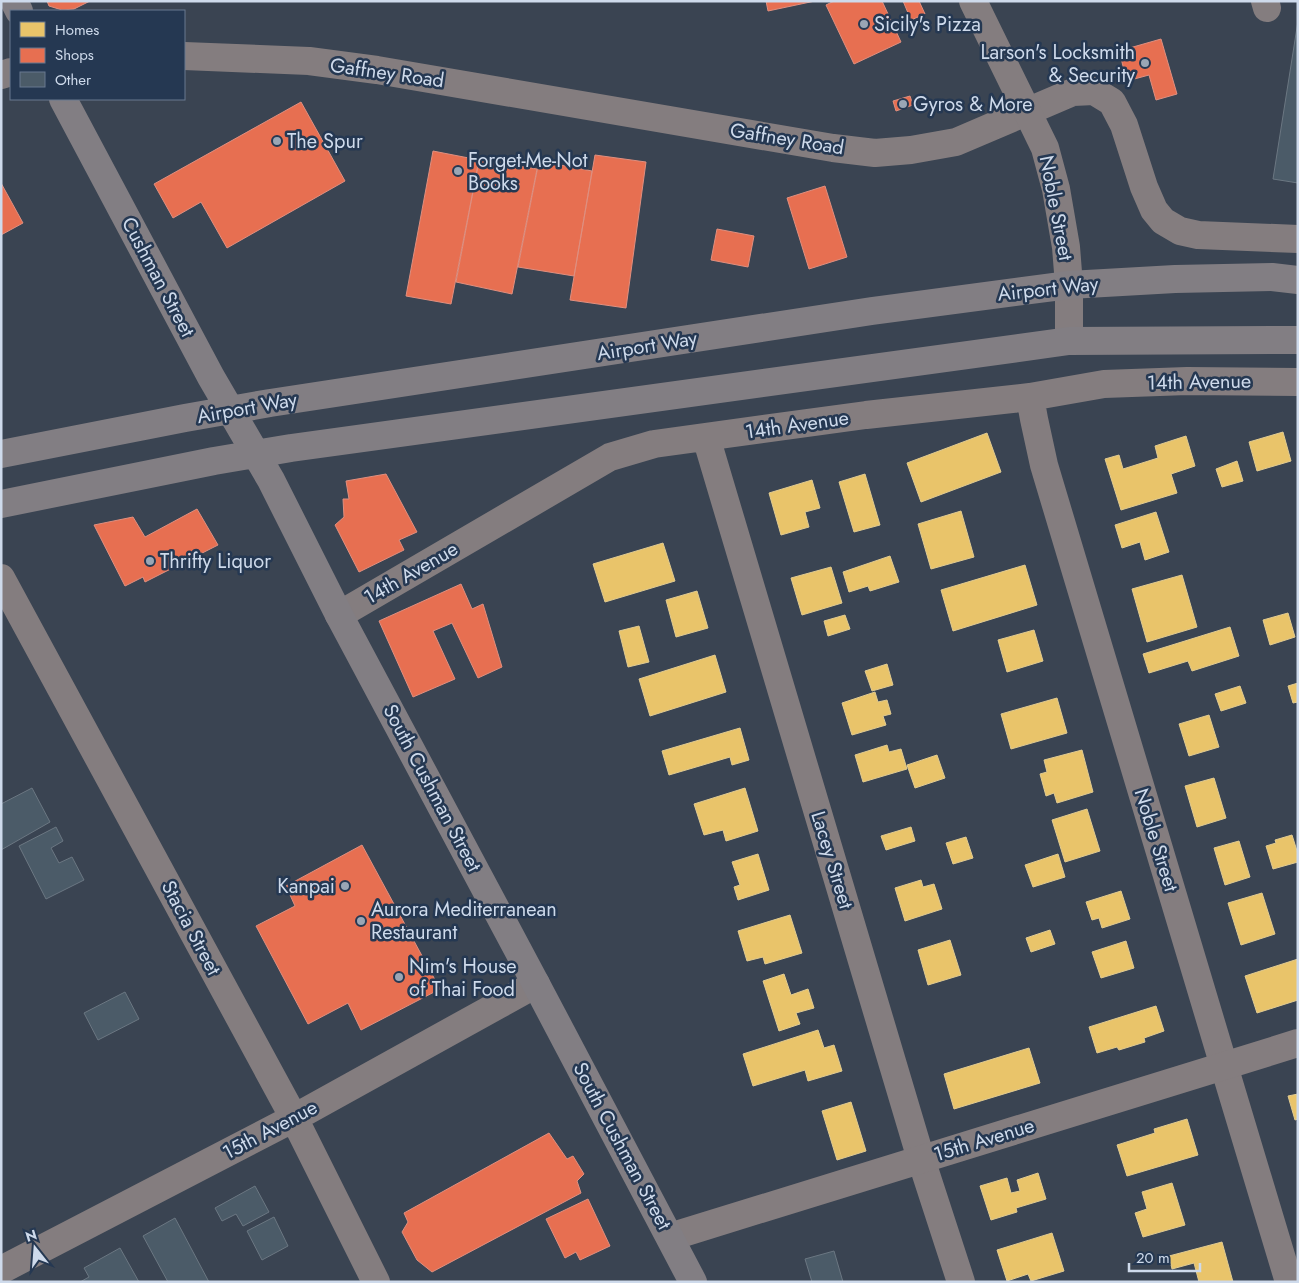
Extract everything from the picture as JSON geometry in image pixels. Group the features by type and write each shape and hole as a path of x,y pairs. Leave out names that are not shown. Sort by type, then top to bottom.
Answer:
{"main road":[{"name":"Cushman Street","path":"63,100 202,359 256,454"},
{"name":"Airport Way","path":"1,454 230,410 872,311 1069,285 1175,279 1272,277 1298,280"},
{"path":"1,504 256,454 1069,341 1298,340"},
{"name":"South Cushman Street","path":"256,454 339,615 693,1282"}],"street":[{"name":"Noble Street","path":"973,1 1045,148 1056,189 1066,247 1069,285 1069,341"},
{"name":"Gaffney Road","path":"185,56 309,61 377,70 824,147 875,153 911,150 956,142 1073,92 1094,91 1112,102 1124,125 1144,187 1154,210 1163,221 1180,231 1198,235 1298,238"},
{"name":"14th Avenue","path":"339,615 610,457 654,444 866,415 1030,397 1104,384 1196,381 1298,382"},
{"name":"Noble Street","path":"1030,397 1044,465 1289,1282"},
{"name":"Lacey Street","path":"706,437 921,1159 961,1282"},
{"name":"Stacia Street","path":"1,578 294,1118 376,1282"},
{"name":"15th Avenue","path":"1,1270 294,1118 536,984"},
{"name":"15th Avenue","path":"670,1237 1298,1043"}],"building: Homes":[{"path":"1283,432 1291,461 1257,471 1249,442"},
{"path":"987,433 1001,472 921,502 907,463"},
{"path":"1186,436 1195,466 1171,474 1177,493 1121,510 1105,459 1119,455 1123,469 1158,458 1155,446"},
{"path":"1237,461 1243,481 1222,487 1216,469"},
{"path":"865,474 880,525 854,532 839,482"},
{"path":"812,480 820,508 805,512 809,527 781,535 769,493"},
{"path":"961,511 974,557 931,569 918,524"},
{"path":"1156,512 1169,552 1145,560 1140,542 1122,548 1115,525"},
{"path":"663,543 675,581 605,602 593,564"},
{"path":"890,556 899,582 870,591 868,586 849,592 843,572"},
{"path":"1025,565 1037,605 953,631 941,590"},
{"path":"831,567 842,603 802,615 791,578"},
{"path":"1182,575 1197,627 1147,642 1132,589"},
{"path":"697,591 708,628 676,637 666,600"},
{"path":"1288,613 1295,637 1270,645 1263,620"},
{"path":"845,615 850,629 828,636 824,621"},
{"path":"639,626 649,662 628,667 619,631"},
{"path":"1230,627 1239,656 1192,671 1188,661 1149,673 1143,654"},
{"path":"1034,630 1043,661 1007,672 998,640"},
{"path":"715,655 726,692 650,716 639,679"},
{"path":"887,664 893,685 872,691 865,671"},
{"path":"1298,683 1298,702 1293,703 1288,686"},
{"path":"1240,686 1246,703 1221,711 1215,694"},
{"path":"875,692 878,702 887,700 891,714 883,716 886,725 852,735 842,703"},
{"path":"1057,698 1067,733 1011,749 1001,714"},
{"path":"1209,715 1219,747 1189,756 1179,724"},
{"path":"740,728 749,760 732,765 730,757 669,775 662,751"},
{"path":"887,745 889,752 901,749 907,769 863,782 855,755"},
{"path":"1082,750 1093,792 1057,803 1054,793 1046,796 1040,774 1047,772 1044,760"},
{"path":"937,755 945,778 915,788 907,765"},
{"path":"1214,778 1226,818 1197,827 1185,786"},
{"path":"745,788 758,831 726,841 723,830 704,835 694,804"},
{"path":"1087,809 1100,851 1065,862 1052,820"},
{"path":"911,827 915,841 886,850 881,836"},
{"path":"1292,835 1298,854 1298,862 1273,869 1266,846 1276,843 1275,840"},
{"path":"966,837 973,858 953,864 946,843"},
{"path":"1239,841 1250,877 1225,885 1214,848"},
{"path":"758,854 769,890 738,900 734,887 740,885 732,862"},
{"path":"1058,854 1065,877 1033,887 1025,865"},
{"path":"921,880 923,887 934,884 942,909 905,921 895,888"},
{"path":"1121,891 1130,919 1102,928 1099,918 1092,920 1086,902"},
{"path":"1262,893 1275,934 1241,945 1228,903"},
{"path":"790,915 802,953 765,964 763,957 747,961 738,931"},
{"path":"1050,930 1055,944 1031,952 1026,938"},
{"path":"950,940 961,975 928,985 918,950"},
{"path":"1126,941 1134,968 1101,978 1092,952"},
{"path":"1298,959 1298,1000 1257,1013 1245,976"},
{"path":"784,974 791,995 808,989 814,1008 796,1013 800,1024 779,1031 763,981"},
{"path":"1156,1006 1164,1031 1144,1038 1145,1042 1119,1050 1117,1047 1097,1053 1089,1027"},
{"path":"818,1030 824,1048 834,1045 842,1071 808,1081 805,1070 753,1086 743,1054"},
{"path":"1029,1048 1040,1083 954,1109 944,1074"},
{"path":"1298,1094 1298,1119 1295,1120 1288,1096"},
{"path":"851,1102 866,1151 837,1160 822,1111"},
{"path":"1187,1119 1198,1155 1127,1176 1117,1145 1155,1133 1154,1129"},
{"path":"1038,1173 1046,1199 1016,1208 1017,1212 991,1220 980,1186 1007,1178 1011,1193 1020,1191 1017,1180"},
{"path":"1172,1183 1185,1225 1143,1237 1135,1213 1147,1209 1142,1192"},
{"path":"1052,1233 1064,1271 1031,1281 1028,1274 1007,1281 997,1250"},
{"path":"1222,1242 1233,1282 1199,1282 1194,1263 1172,1269 1169,1256"}],"building: Shops":[{"path":"47,1 90,1 74,9 62,10 49,6"},
{"path":"766,1 815,1 768,11"},
{"name":"Sicily's Pizza","path":"834,1 882,1 901,42 854,64 826,5"},
{"path":"903,1 919,1 925,14 911,20"},
{"name":"Larson's Locksmith & Security","path":"1161,39 1177,94 1156,100 1149,75 1127,81 1119,51"},
{"path":"910,96 913,105 896,111 893,101"},
{"name":"The Spur","path":"301,102 345,181 227,248 201,202 173,218 154,184"},
{"path":"433,151 479,160 451,304 406,296"},
{"path":"595,155 646,162 626,308 570,300"},
{"path":"479,160 537,169 512,294 456,282"},
{"path":"539,161 592,171 574,276 518,267"},
{"path":"1,183 23,223 1,235"},
{"path":"825,186 847,257 809,269 787,198"},
{"path":"717,229 754,236 748,267 711,260"},
{"path":"386,474 417,532 399,540 404,550 359,572 335,525 344,517 343,499 349,499 346,481"},
{"name":"Thrifty Liquor","path":"197,509 218,545 145,582 143,577 125,586 94,525 133,517 145,537"},
{"path":"461,584 472,609 483,604 502,667 478,678 452,623 433,631 455,679 413,697 379,621"},
{"path":"362,845 440,989 361,1030 348,1003 308,1024 256,926 295,906 286,886"},
{"path":"549,1133 567,1159 573,1156 584,1174 577,1181 581,1193 432,1272 417,1260 402,1232 408,1222 404,1213"},
{"path":"588,1199 610,1246 580,1260 576,1252 565,1258 546,1219"}],"building: Other":[{"path":"1298,21 1298,183 1273,179"},
{"path":"32,788 50,822 1,850 1,804"},
{"path":"56,827 63,841 51,848 59,863 72,857 84,880 46,899 19,846"},
{"path":"125,992 139,1019 98,1040 84,1013"},
{"path":"255,1186 269,1212 243,1226 236,1214 222,1221 215,1208"},
{"path":"274,1217 288,1246 262,1260 247,1231"},
{"path":"175,1218 209,1282 168,1282 143,1236"},
{"path":"120,1248 139,1282 80,1282 89,1277 84,1268"},
{"path":"834,1251 843,1282 812,1282 805,1259"}],"place":[{"name":"Sicily's Pizza","path":"864,24"},
{"name":"Larson's Locksmith & Security","path":"1145,63"},
{"name":"Gyros & More","path":"903,104"},
{"name":"The Spur","path":"277,141"},
{"name":"Forget-Me-Not Books","path":"458,171"},
{"name":"Thrifty Liquor","path":"150,561"},
{"name":"Kanpai","path":"345,886"},
{"name":"Aurora Mediterranean Restaurant","path":"361,921"},
{"name":"Nim's House of Thai Food","path":"399,977"}]}
